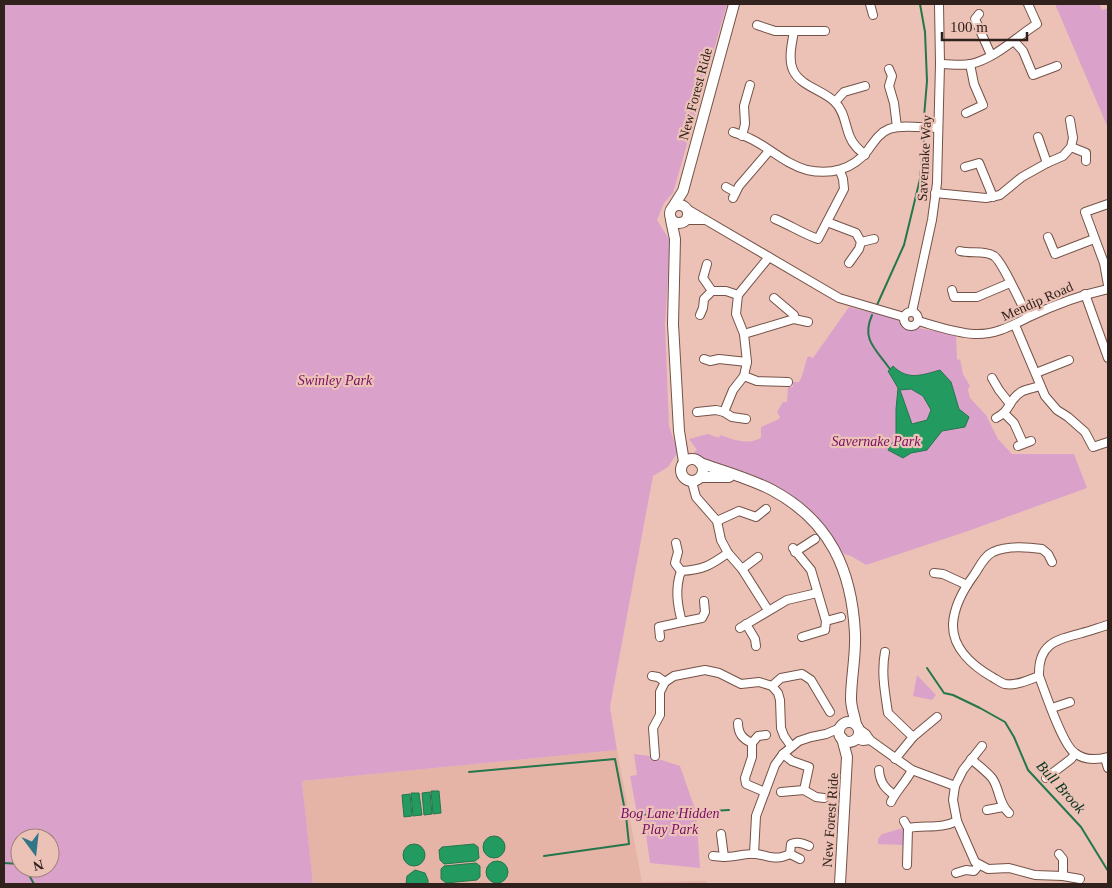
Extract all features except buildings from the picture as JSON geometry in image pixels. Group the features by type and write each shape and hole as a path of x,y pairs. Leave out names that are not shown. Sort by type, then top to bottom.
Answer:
{"main road":[{"name":"New Forest Ride","path":"693,461 680,470 685,480 697,479 703,470 693,461 679,431 673,324 675,239 669,214 682,191 734,4"},
{"name":"New Forest Ride","path":"675,239 688,214 682,191"},
{"path":"673,207 681,205 686,208"},
{"path":"671,220 677,224 686,220"},
{"path":"693,461 770,489 810,518 822,531 839,558 850,588 854,609 855,640 851,701 856,733"},
{"path":"697,479 740,478"},
{"path":"851,701 845,713 841,732 846,741 856,733"},
{"path":"841,732 847,722 856,733"},
{"name":"New Forest Ride","path":"840,879 847,757 841,732"},
{"name":"New Forest Ride","path":"847,757 852,750 856,733"}],"street":[{"path":"870,4 873,15"},
{"name":"Savernake Way","path":"912,312 936,193 940,64 939,4"},
{"path":"940,64 970,64 991,56 1014,41 1038,24 1028,4"},
{"path":"980,14 975,19 991,56"},
{"path":"757,25 775,31 825,32"},
{"path":"794,32 791,55 792,70 802,80 836,102 844,117 850,139 865,155"},
{"path":"1014,41 1022,51 1030,76 1057,66"},
{"path":"966,113 984,104 974,84 970,64"},
{"path":"893,72 889,86 894,103 896,127"},
{"path":"742,136 745,124 744,106 750,85"},
{"path":"836,102 844,92 865,86"},
{"path":"936,193 986,198 1000,195 1022,177 1063,156 1071,147 1073,138 1070,120"},
{"path":"733,132 750,138 782,159 805,169 824,173 840,171 852,165 865,155 882,133 896,127 938,128"},
{"path":"1038,137 1047,163"},
{"path":"1071,147 1086,153 1086,161"},
{"path":"726,187 734,195 769,151"},
{"path":"966,167 982,160 993,197"},
{"path":"775,219 818,239 844,189 844,179 840,171"},
{"path":"1108,204 1085,212 1094,239 1106,262 1108,285"},
{"path":"686,208 703,220 839,298 904,317"},
{"path":"686,220 703,220"},
{"path":"826,222 856,233 861,242 859,249 849,263"},
{"path":"1048,237 1055,254 1094,239"},
{"path":"861,242 874,239"},
{"path":"960,252 994,255 1002,265 1028,318"},
{"path":"724,412 733,390 744,376 746,362 744,334 736,314 738,295 769,257"},
{"path":"706,264 703,278 712,291"},
{"path":"953,297 977,296 1010,282"},
{"name":"Mendip Road","path":"918,322 974,334 1002,331 1085,294 1108,289"},
{"path":"700,315 704,299 712,291 726,291 738,295"},
{"path":"1085,294 1108,358"},
{"path":"774,298 794,314 794,319"},
{"path":"912,312 917,316 918,322 915,326 909,326 905,324 904,317 907,313 912,312"},
{"path":"744,334 794,319 808,322"},
{"path":"1015,325 1045,396 1057,410 1086,432 1093,448 1108,442"},
{"path":"704,359 710,361 719,359 746,362"},
{"path":"1036,373 1069,360"},
{"path":"744,376 757,382 788,382"},
{"path":"992,378 1010,404"},
{"path":"996,418 1005,414 1010,404 1022,391 1040,386"},
{"path":"697,412 716,410 732,417 746,419"},
{"path":"1005,414 1014,423 1024,443"},
{"path":"697,479 696,497 717,521 721,540 728,553 742,569 768,610"},
{"path":"717,521 740,511 756,517 766,508"},
{"path":"802,637 825,630 826,621 811,570 794,550 815,539"},
{"path":"676,543 678,552 676,563 681,571 678,581 677,603 682,622"},
{"path":"1039,676 1015,684 1005,684 977,668 965,657 955,636 953,626 955,608 967,584 984,561 994,552 1018,548 1042,549 1048,554 1052,562"},
{"path":"681,571 697,570 709,566 728,553"},
{"path":"742,569 758,557"},
{"path":"797,568 804,562"},
{"path":"934,573 943,574 967,584"},
{"path":"756,646 755,639 744,626 787,600 817,594"},
{"path":"660,637 659,627 702,618 705,612 704,601"},
{"path":"826,621 841,617"},
{"path":"1108,625 1057,640 1043,651 1038,664 1039,676 1069,749 1075,754 1093,760 1107,757 1108,768"},
{"path":"885,652 882,668 885,676 888,713 913,737"},
{"path":"655,756 653,728 660,715 660,692 665,682 674,676 705,670 719,673 741,684 759,682 772,686 778,693 780,700 781,728 791,746"},
{"path":"772,686 781,678 802,674 811,680 830,712"},
{"path":"652,676 658,676 665,682"},
{"path":"1052,708 1070,702"},
{"path":"895,759 913,737 937,717"},
{"path":"738,723 738,730 744,739 752,743"},
{"path":"754,854 756,816 775,765 791,746 811,737 841,732"},
{"path":"856,733 863,741 870,740 912,770 955,786"},
{"path":"764,792 746,784 746,778 752,757 752,743 758,736 766,735"},
{"path":"982,746 963,770 955,786 953,800 958,821 973,859 979,865 988,869 1015,869 1035,875 1080,879"},
{"path":"783,754 792,761 808,767 804,790"},
{"path":"1046,778 1075,754"},
{"path":"971,759 992,778 1006,810 986,810"},
{"path":"879,770 880,780 893,799 912,770"},
{"path":"781,792 804,790 816,797 824,798"},
{"path":"906,865 906,824 940,827 948,826 958,821"},
{"path":"721,834 724,857"},
{"path":"790,854 791,844 795,842 809,846"},
{"path":"713,856 736,857 754,854 780,859 790,854"},
{"path":"790,854 800,859"},
{"path":"1059,854 1063,859 1063,876"},
{"path":"956,873 967,870 974,871 979,865"}],"shaded area":[{"path":"893,366 904,374 915,376 940,370 951,382 959,409 969,417 965,427 942,431 927,450 911,453 903,458 888,450 896,437 898,388 888,371","holes":["911,389 923,396 931,410 927,420 912,424 900,390"]},
{"path":"617,750 642,882 706,881 706,884 313,884 302,781"},
{"path":"431,791 439,791 441,813 433,814"},
{"path":"430,792 432,814 424,815 422,793"},
{"path":"411,793 419,793 422,815 413,816"},
{"path":"410,794 412,816 404,817 402,795"},
{"path":"494,836 502,839 505,847 502,855 494,858 486,855 483,847 486,839"},
{"path":"414,844 422,847 425,855 422,863 414,866 406,863 403,855 406,847"},
{"path":"474,844 478,847 479,858 475,861 444,864 440,860 439,850 442,847"},
{"path":"497,861 505,864 508,872 505,880 497,883 489,880 486,872 489,864"},
{"path":"476,863 480,866 480,877 477,880 446,883 441,879 441,869 444,866"},
{"path":"415,870 425,873 428,884 406,884 407,876"}],"green space":[{"name":"Swinley Park","path":"4,4 727,4 673,193 664,203 657,220 670,241 665,325 669,426 678,452 668,467 653,476 610,707 617,750 302,781 313,884 4,884"},
{"path":"1055,4 1099,4 1102,10 1108,8 1108,128"},
{"name":"Savernake Park","path":"849,307 898,319 899,322 923,329 956,334 957,359 960,359 963,374 970,386 968,390 970,398 986,415 998,439 1012,454 1074,454 1087,488 866,565 844,554 811,514 705,460 694,452 697,450 689,439 708,434 719,438 720,435 746,441 761,438 761,427 779,419 780,417 777,412 783,402 787,402 788,387 793,387 793,382 799,382 808,356 813,358"},
{"path":"917,675 936,695 932,700 913,696"},
{"name":"Bog Lane Hidden Play Park","path":"634,754 649,756 680,766 696,812 700,868 650,863 643,814 637,814 630,776 637,775"},
{"path":"903,828 903,845 878,844 878,839 882,834"}],"waterway":[{"path":"920,4 925,32 927,81 924,117"},
{"path":"877,305 904,245 920,179 924,138"},
{"path":"872,315 868,331 869,338 875,350 890,369"},
{"name":"Bull Brook","path":"927,668 944,693 953,695 1005,722 1014,737 1028,770 1081,827 1108,871"},
{"path":"469,772 615,759 626,816"},
{"path":"544,856 629,844 626,816 729,810"},
{"path":"4,863 10,863"},
{"path":"31,878 34,884"}]}
